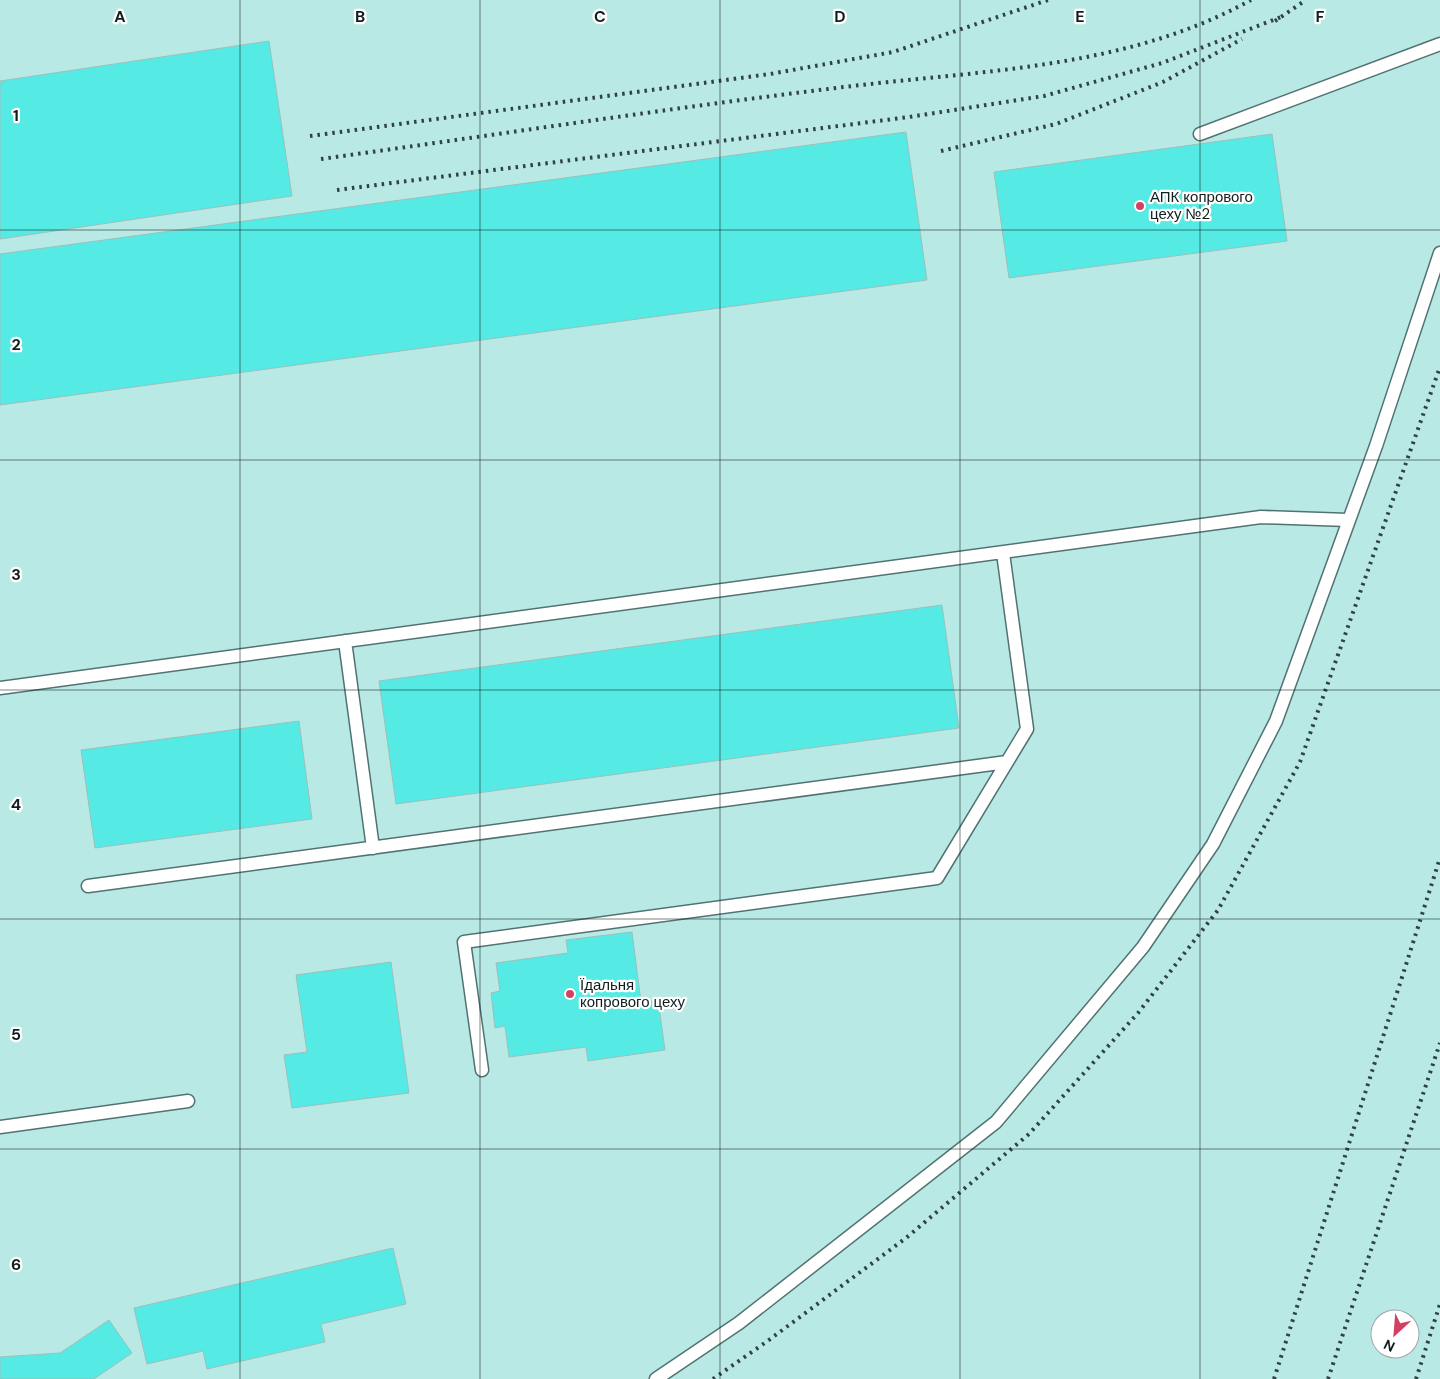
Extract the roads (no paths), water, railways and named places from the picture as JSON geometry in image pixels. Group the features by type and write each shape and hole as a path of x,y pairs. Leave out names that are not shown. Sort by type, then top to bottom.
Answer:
{"lane":[{"path":"1200,134 1440,44"},
{"path":"656,1379 739,1324 996,1122 1143,948 1213,844 1276,721 1376,446 1440,253"},
{"path":"0,688 1261,518 1348,520"},
{"path":"482,1070 464,942 937,878 1027,728 1002,553"},
{"path":"345,641 374,848"},
{"path":"88,886 1007,762"},
{"path":"0,1127 188,1102"}],"railway":[{"path":"310,136 770,74 893,52 1048,0"},
{"path":"321,159 779,95 1053,63 1104,53 1154,40 1203,23 1251,0"},
{"path":"1275,21 1306,0"},
{"path":"337,190 909,117 1044,96 1162,63 1281,17"},
{"path":"941,151 1056,124 1163,82 1242,39"},
{"path":"713,1379 769,1340 906,1238 1029,1134 1138,1013 1218,910 1300,762 1440,367"},
{"path":"1274,1379 1440,858"},
{"path":"1328,1379 1440,1043"},
{"path":"1416,1379 1440,1304"}],"place":[{"name":"АПК копрового цеху №2","path":"1140,206"},
{"name":"Їдальня копрового цеху","path":"570,994"}]}
